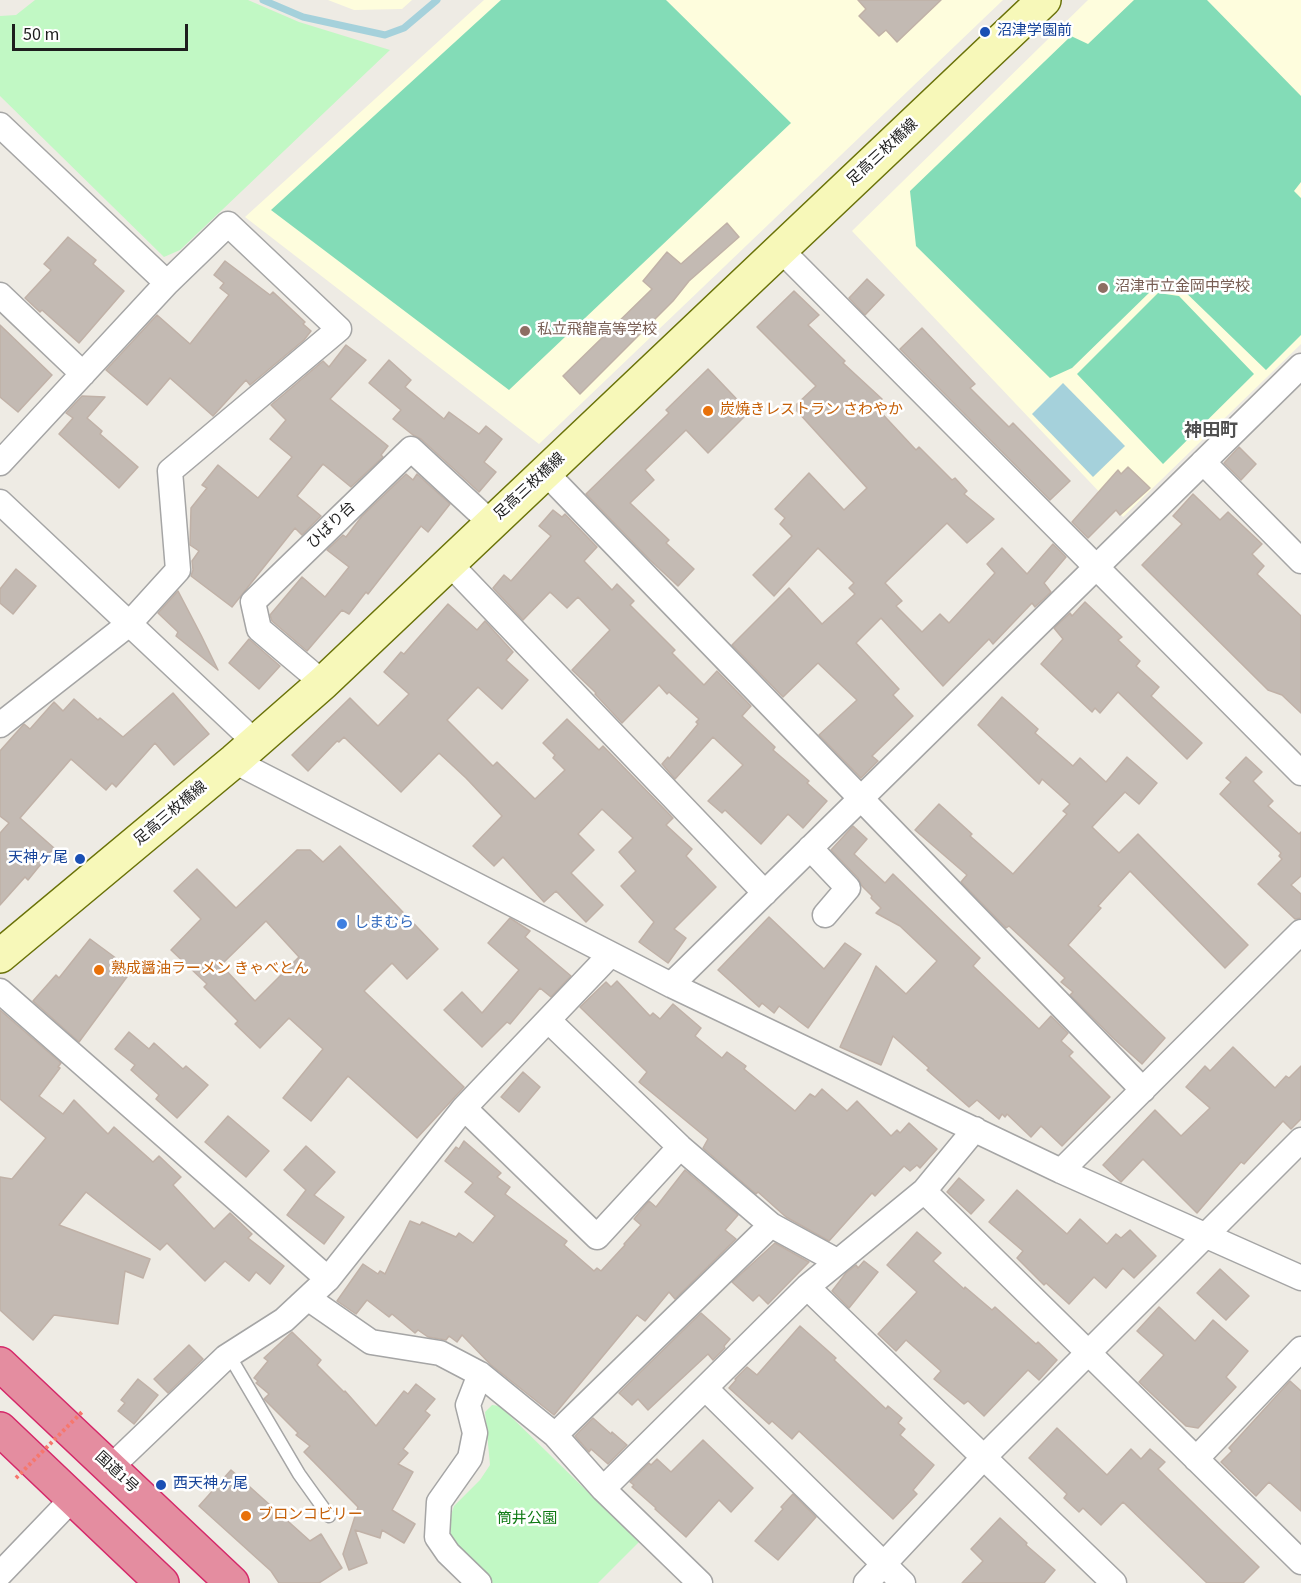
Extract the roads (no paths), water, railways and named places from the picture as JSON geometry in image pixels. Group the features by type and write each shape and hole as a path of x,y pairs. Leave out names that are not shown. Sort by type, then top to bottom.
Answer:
{"highway":[{"name":"国道1号","path":"0,1364 232,1583"},
{"path":"0,1430 162,1583"}],"main road":[{"name":"足高三枚橋線","path":"0,956 323,683 1044,0"}],"street":[{"path":"0,125 167,283"},
{"path":"0,463 167,283 228,224 339,329 170,471 178,570 129,624 0,725"},
{"path":"780,249 1301,773"},
{"path":"0,295 83,374"},
{"path":"671,985 1301,366"},
{"name":"ひばり台","path":"323,683 260,629 253,602 411,449 490,524"},
{"path":"1203,462 1301,561"},
{"path":"546,473 1143,1090"},
{"path":"0,502 129,624 244,752 610,955 1061,1171 1301,1278"},
{"path":"449,563 765,892"},
{"path":"810,848 848,888 825,915"},
{"path":"1061,1171 1301,932"},
{"path":"110,1468 229,1355 284,1320 309,1299 328,1279 464,1108 610,955"},
{"path":"0,991 328,1279"},
{"path":"548,1020 680,1147 771,1224 837,1261"},
{"path":"464,1108 597,1237 680,1147"},
{"path":"603,1489 807,1287 924,1191 975,1129"},
{"path":"866,1583 984,1457 1301,1140"},
{"path":"924,1191 1301,1562"},
{"path":"555,1435 771,1224"},
{"path":"807,1287 1114,1583"},
{"path":"309,1299 371,1342 440,1353 480,1374 555,1435 603,1489 700,1583"},
{"path":"1196,1459 1298,1356"},
{"path":"479,1583 448,1553 437,1537 439,1502 470,1458 475,1433 468,1405 480,1374"},
{"path":"706,1389 903,1583"},
{"path":"0,1574 72,1499"}],"lane":[{"path":"229,1355 299,1474 329,1516"}],"water":[{"path":"1063,383 1125,446 1093,477 1032,414"}],"waterway":[{"path":"263,0 303,17 385,35 404,28 437,0"}],"place":[{"name":"沼津学園前","path":"985,32"},
{"name":"沼津市立金岡中学校","path":"1103,288"},
{"name":"私立飛龍高等学校","path":"525,331"},
{"name":"炭焼きレストラン さわやか","path":"708,411"},
{"name":"天神ヶ尾","path":"80,859"},
{"name":"しまむら","path":"342,924"},
{"name":"熟成醤油ラーメン きゃべとん","path":"99,970"},
{"name":"西天神ヶ尾","path":"161,1485"},
{"name":"ブロンコビリー","path":"246,1516"}],"district":[{"name":"神田町","path":"1211,432"}],"park label":[{"name":"筒井公園","path":"527,1520"}]}
